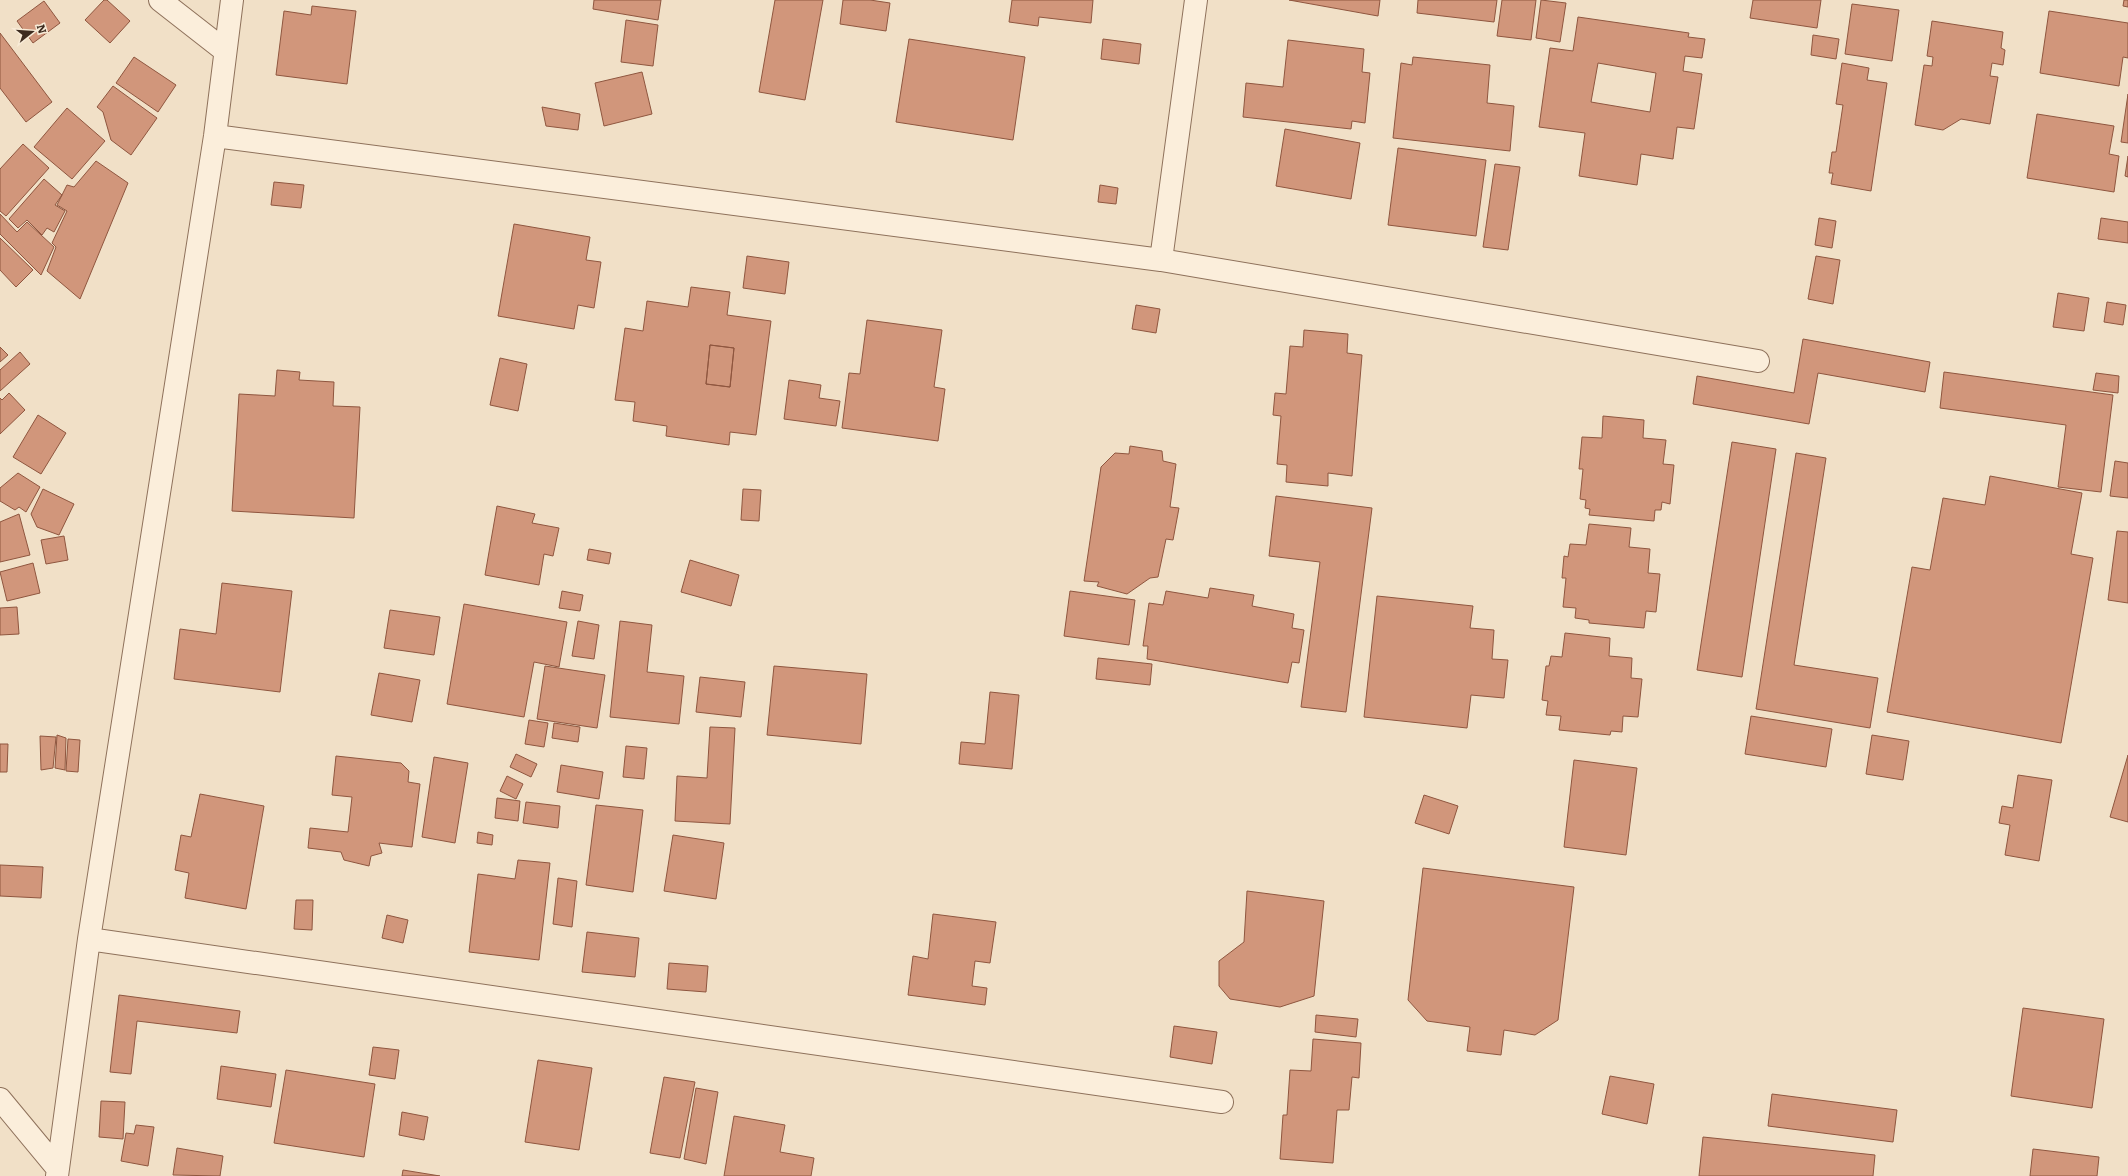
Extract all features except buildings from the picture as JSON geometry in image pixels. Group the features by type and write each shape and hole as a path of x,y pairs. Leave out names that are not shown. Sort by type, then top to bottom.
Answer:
{"street":[{"path":"160,0 224,50"},
{"path":"57,1172 89,938 215,136 224,50 232,0"},
{"path":"1161,260 1196,0"},
{"path":"215,136 1161,260 1758,361"},
{"path":"89,938 1222,1102"},
{"path":"0,1099 57,1172"}]}
